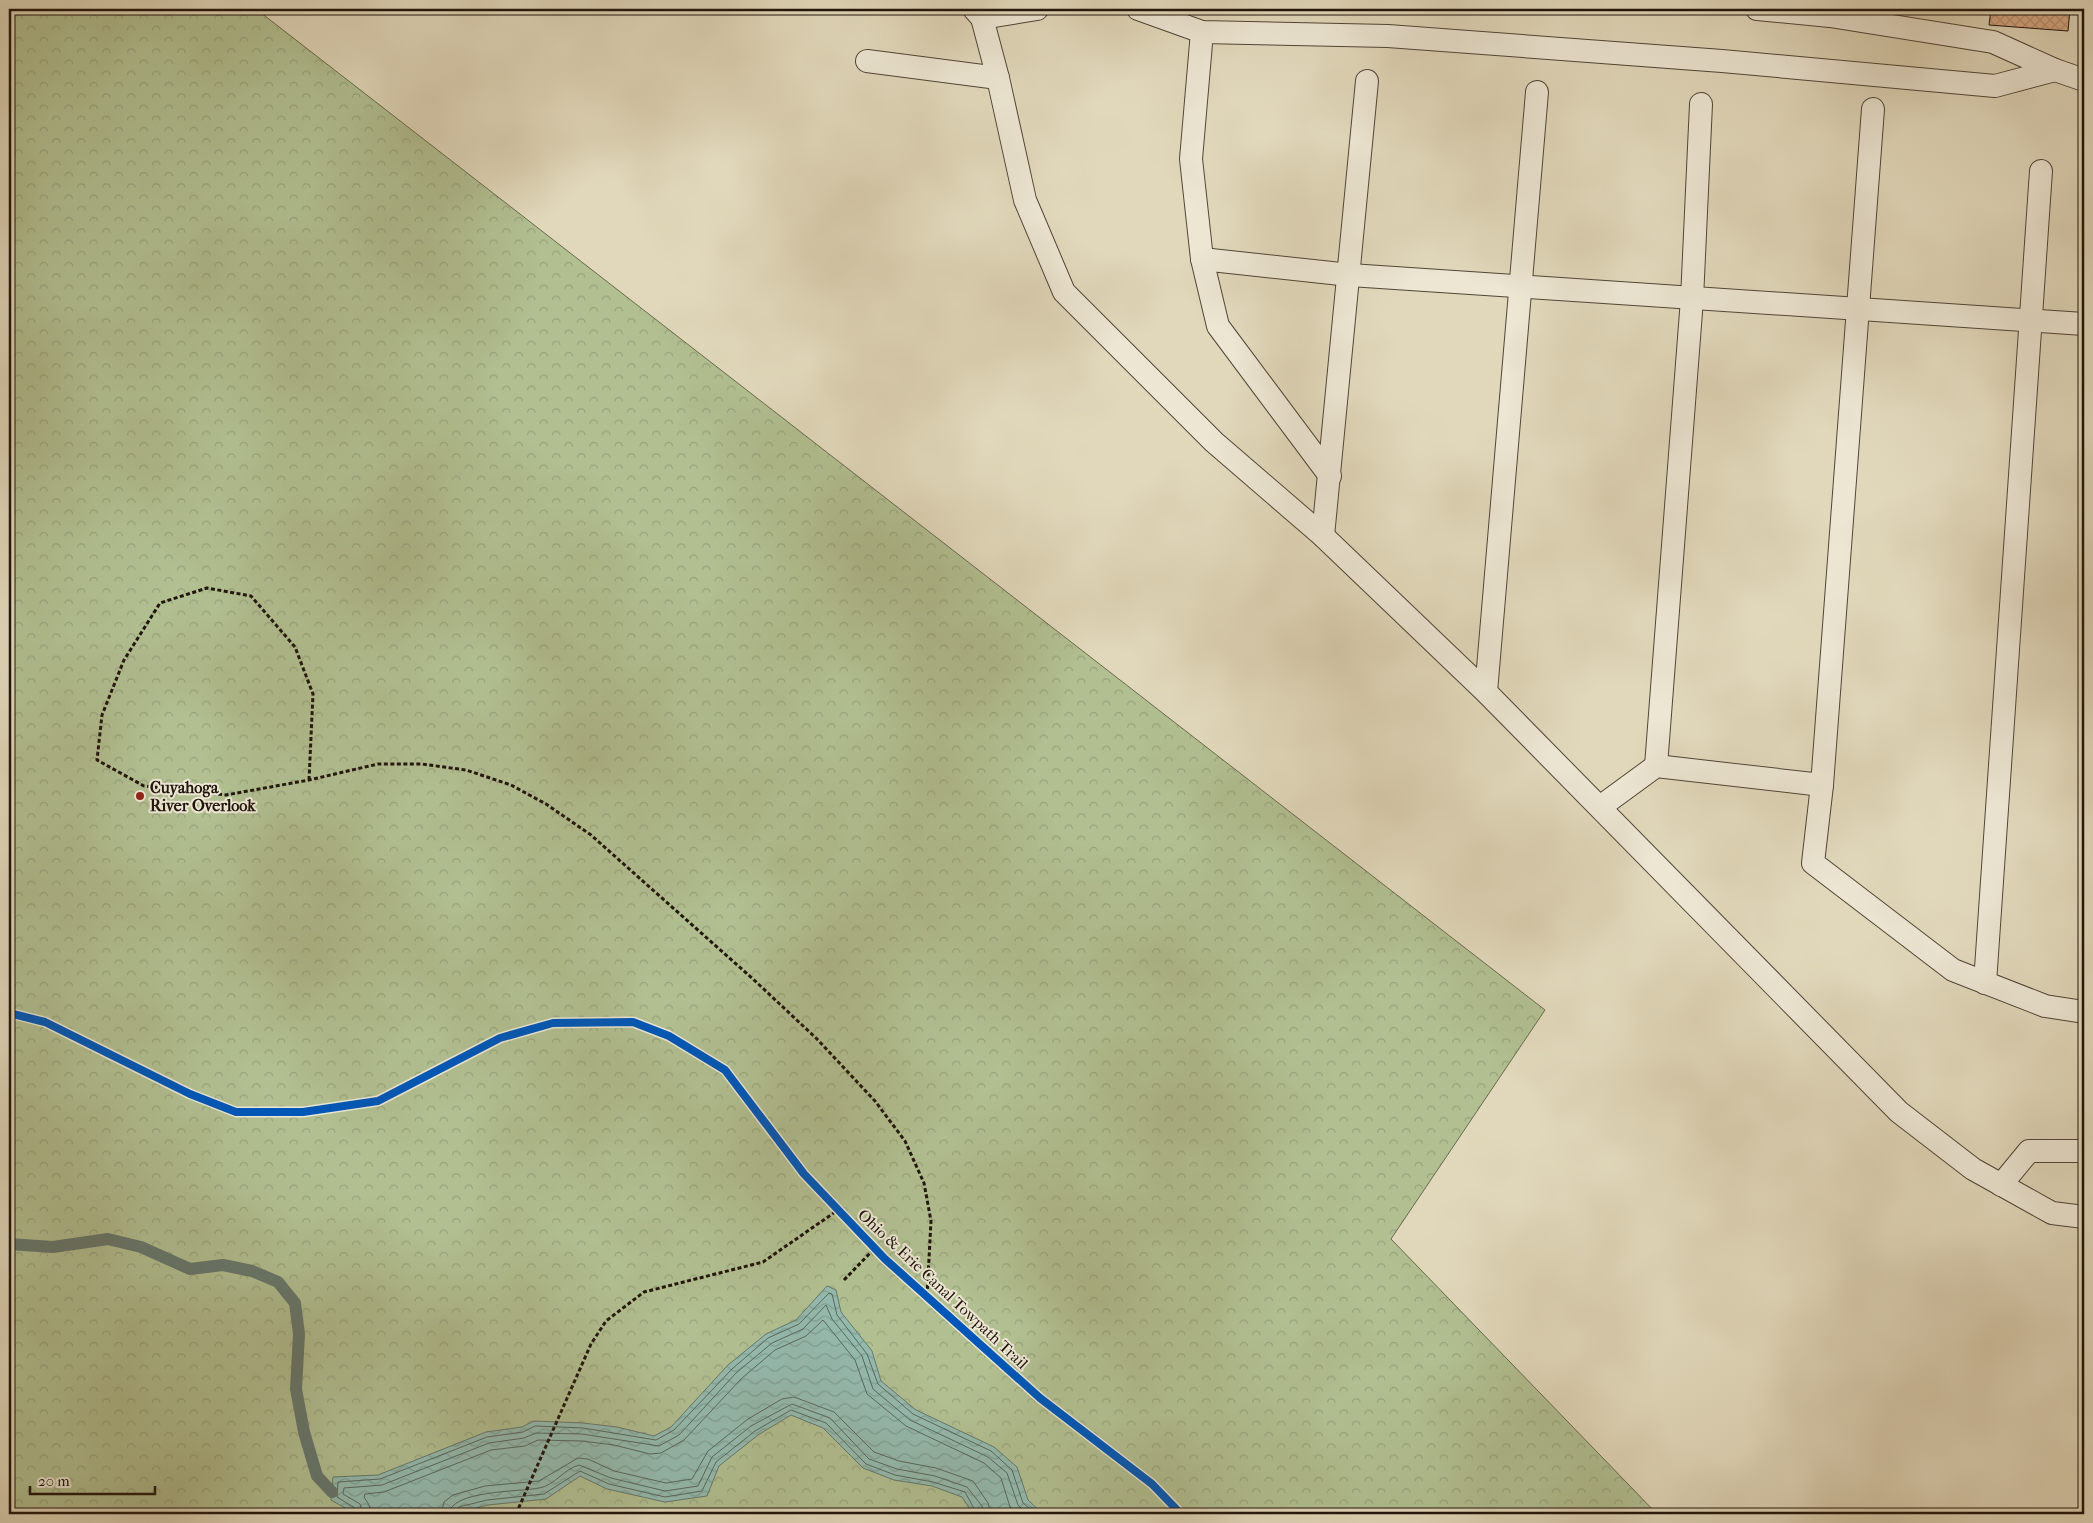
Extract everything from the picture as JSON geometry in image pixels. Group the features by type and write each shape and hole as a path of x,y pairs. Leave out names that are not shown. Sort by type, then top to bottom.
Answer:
{"lane":[{"path":"1037,9 978,13 998,78 1025,200 1064,292 1214,442 1324,536 1486,692 1899,1112 1973,1169 2052,1213 2084,1217"},
{"path":"1138,9 1202,32 1388,36 1722,61 1995,86 2055,70"},
{"path":"1757,9 1830,16 1993,42 2055,70 2084,80"},
{"path":"1202,32 1191,159 1202,258 1218,326 1330,476"},
{"path":"868,61 998,78"},
{"path":"1324,536 1367,81"},
{"path":"1486,692 1537,92"},
{"path":"1656,766 1692,300 1701,104"},
{"path":"1873,109 1822,785 1813,863 1953,970 2045,1006 2084,1012"},
{"path":"1985,982 2041,171"},
{"path":"1202,258 1350,275 1522,286 1692,300 2084,324"},
{"path":"1600,807 1656,766 1822,785"},
{"path":"2001,1184 2029,1150 2084,1151"}],"path":[{"path":"309,780 313,694 295,647 251,596 207,588 160,603 124,660 105,706 96,760 144,786 226,795 309,780 378,764 422,764 466,770 511,785 546,804 591,835 753,979 817,1040 875,1101 905,1141 924,1183 931,1221 926,1296"},
{"path":"516,1514 591,1344 606,1321 644,1292 763,1262 838,1210"},
{"path":"844,1280 877,1250"}],"green space":[{"path":"9,9 256,9 1545,1010 1391,1239 1657,1514 9,1514"}],"water":[{"path":"827,1286 836,1290 841,1312 872,1351 881,1381 916,1410 994,1447 1017,1467 1028,1500 1043,1514 973,1514 962,1497 932,1486 894,1480 863,1468 823,1428 791,1415 758,1435 719,1466 707,1496 665,1502 607,1489 580,1476 546,1499 488,1505 452,1514 356,1514 331,1500 333,1477 378,1475 486,1432 522,1427 534,1421 583,1423 617,1427 654,1436 671,1427 728,1365 766,1334 796,1320"}],"building":[{"path":"1991,9 2070,9 2068,31 1989,25"}],"waterway":[{"path":"9,1244 53,1247 108,1239 141,1247 190,1269 223,1265 252,1271 278,1282 295,1303 299,1334 296,1389 304,1432 317,1476 332,1492"}],"cycle path":[{"name":"Ohio & Erie Canal Towpath Trail","path":"9,1013 45,1022 190,1094 236,1112 303,1112 378,1101 500,1038 553,1023 633,1022 669,1036 725,1070 804,1174 885,1259 1040,1398 1152,1484 1181,1514"}],"place":[{"name":"Cuyahoga River Overlook","path":"140,796"}]}
